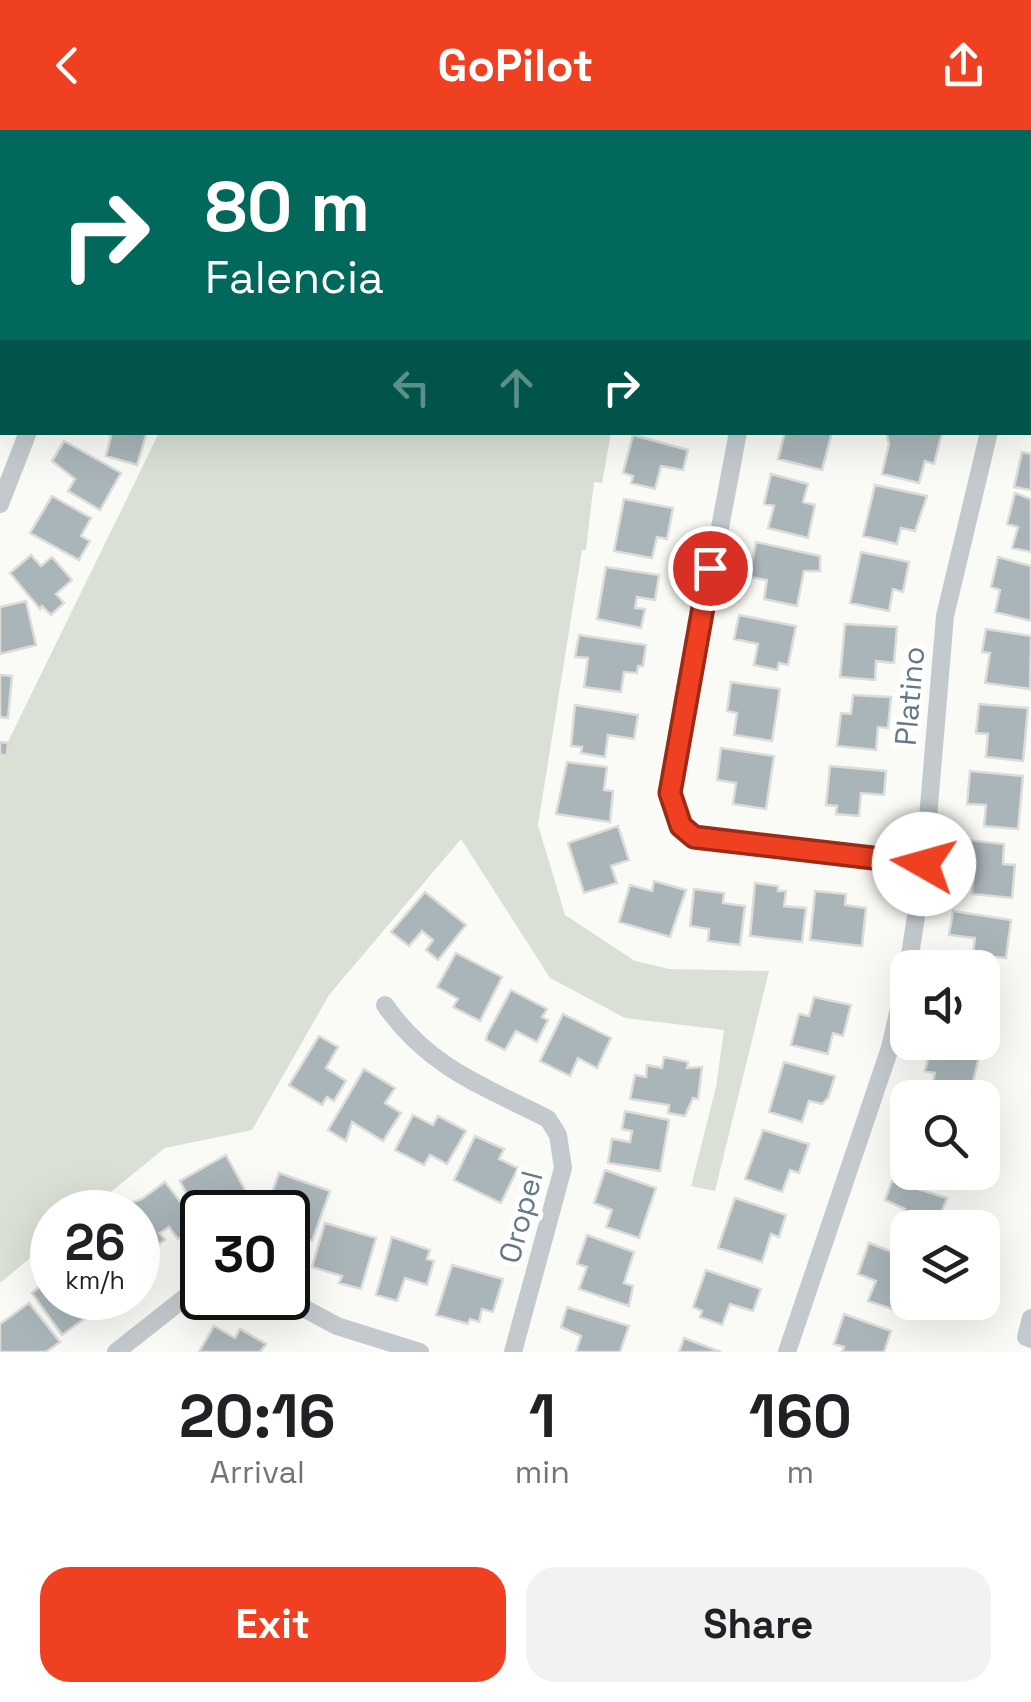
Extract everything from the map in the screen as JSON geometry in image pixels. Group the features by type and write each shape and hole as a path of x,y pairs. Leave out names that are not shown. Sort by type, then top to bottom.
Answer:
{"street":[{"path":"0,504 27,435"},
{"path":"737,435 670,793 674,810 681,826 694,837 924,864"},
{"name":"Platino","path":"911,950 924,864 945,616 988,435"},
{"name":"Oropel","path":"386,1005 406,1036 438,1064 548,1119 558,1135 563,1168 513,1352"},
{"name":"Platino","path":"786,1352 890,1048"},
{"path":"116,1352 180,1301"},
{"path":"310,1311 337,1326 420,1352"},
{"path":"1031,1318 1026,1337 1031,1339"}],"shaded area":[{"path":"158,435 611,435 602,483 594,482 586,550 582,550 538,825 565,915 635,961 669,969 769,971 715,1191 691,1186 716,1087 724,1030 625,1018 550,978 461,839 329,995 252,1130 165,1148 113,1190 30,1190 30,1258 0,1283 0,758"}],"building":[{"path":"146,435 137,465 106,456 111,436"},
{"path":"633,435 688,450 683,470 661,466 655,489 631,483 633,476 623,473"},
{"path":"784,435 831,435 822,470 778,459"},
{"path":"887,435 941,435 934,464 925,461 919,483 882,474 889,444"},
{"path":"64,441 121,473 100,510 68,491 75,479 52,461"},
{"path":"1022,452 1031,454 1031,490 1014,487"},
{"path":"771,474 808,484 803,502 815,505 808,538 768,528 774,506 764,504"},
{"path":"875,485 927,496 915,531 901,528 897,544 863,536"},
{"path":"1015,493 1031,499 1031,552 1012,548 1018,527 1007,524"},
{"path":"52,496 91,518 81,536 90,541 79,560 30,533"},
{"path":"624,499 673,508 667,539 657,537 652,558 614,551"},
{"path":"756,542 820,556 820,571 804,571 797,606 764,599 767,580 749,577"},
{"path":"861,552 909,562 903,592 893,589 889,611 850,603"},
{"path":"31,555 41,566 52,557 72,580 56,594 64,603 51,615 42,606 40,609 10,573"},
{"path":"998,557 1031,566 1031,621 995,612 1000,590 991,587"},
{"path":"606,567 659,575 655,600 637,597 635,608 645,609 641,628 597,619"},
{"path":"26,601 36,645 0,654 0,607"},
{"path":"739,615 796,626 788,665 779,663 777,670 754,665 758,644 734,639"},
{"path":"845,624 897,627 894,663 876,661 875,680 840,677"},
{"path":"986,629 1031,636 1030,689 985,683 990,653 982,652"},
{"path":"579,635 646,645 643,666 638,666 637,673 624,672 621,692 584,687 588,658 575,657"},
{"path":"0,675 12,676 8,718 0,717"},
{"path":"731,682 780,689 772,741 734,735 737,713 727,711"},
{"path":"853,695 891,697 888,728 878,727 876,750 837,746 841,713 851,714"},
{"path":"979,704 1028,708 1023,761 986,757 988,734 976,733"},
{"path":"575,705 638,715 634,739 608,735 605,757 581,753 582,747 571,746"},
{"path":"0,742 8,743 7,755 0,755"},
{"path":"721,748 774,756 766,809 733,804 736,783 717,780"},
{"path":"567,762 607,767 604,790 613,791 610,822 556,814"},
{"path":"830,766 886,771 884,795 861,793 859,816 836,814 837,806 826,805"},
{"path":"970,771 1023,776 1018,829 984,826 986,805 967,804"},
{"path":"618,826 629,860 611,866 617,883 584,893 568,843"},
{"path":"967,840 1004,844 1003,864 1015,865 1012,898 972,894 974,872 964,871"},
{"path":"654,881 686,890 670,937 619,922 630,885 652,891"},
{"path":"755,883 786,891 784,906 806,908 802,942 750,936"},
{"path":"694,889 724,893 723,903 745,906 740,945 708,941 709,929 690,926"},
{"path":"815,891 846,894 845,905 866,908 862,946 810,940"},
{"path":"425,892 466,925 438,960 426,950 433,940 422,931 409,946 391,932"},
{"path":"953,911 1011,920 1006,958 1000,957 1000,950 973,950 975,938 949,935"},
{"path":"456,953 502,977 480,1021 453,1007 458,999 437,987"},
{"path":"511,990 547,1009 542,1017 548,1020 537,1042 516,1031 505,1050 486,1040"},
{"path":"814,997 851,1005 843,1036 833,1033 828,1054 791,1045 799,1014 809,1016"},
{"path":"563,1014 611,1038 597,1068 578,1058 570,1076 540,1061"},
{"path":"319,1036 338,1047 326,1068 346,1081 334,1101 327,1097 322,1105 289,1085"},
{"path":"664,1057 688,1062 687,1068 702,1067 698,1099 693,1098 685,1116 668,1113 669,1105 630,1099 635,1075 646,1077 647,1065 662,1068"},
{"path":"928,1060 978,1060 973,1080 933,1080 935,1073 925,1071"},
{"path":"784,1062 835,1076 828,1098 822,1104 809,1101 802,1122 769,1112"},
{"path":"364,1069 395,1088 385,1103 401,1113 383,1141 352,1122 346,1141 328,1130"},
{"path":"625,1111 669,1120 660,1171 608,1163 612,1139 630,1142 632,1131 622,1129"},
{"path":"413,1115 433,1125 438,1116 466,1131 447,1164 430,1155 424,1165 395,1150"},
{"path":"763,1130 809,1144 799,1173 790,1170 782,1192 745,1179"},
{"path":"475,1136 504,1149 499,1159 518,1168 501,1203 454,1180"},
{"path":"226,1155 245,1190 185,1190 180,1181"},
{"path":"605,1170 656,1188 639,1238 606,1227 612,1210 594,1203"},
{"path":"279,1173 330,1191 312,1241 310,1190 273,1190"},
{"path":"165,1182 180,1202 178,1239 169,1227 160,1233 160,1190 154,1190"},
{"path":"890,1186 890,1190 921,1190 947,1198 942,1210 905,1210 885,1200"},
{"path":"735,1198 786,1215 779,1237 771,1234 762,1262 718,1248"},
{"path":"325,1223 376,1238 361,1289 339,1283 342,1276 312,1267"},
{"path":"587,1235 634,1252 624,1283 633,1286 629,1306 579,1289 587,1267 577,1264"},
{"path":"392,1237 430,1250 427,1259 434,1261 427,1285 405,1278 397,1301 376,1295"},
{"path":"869,1243 890,1251 890,1308 868,1301 876,1281 858,1274"},
{"path":"452,1265 503,1279 493,1312 482,1309 479,1322 470,1319 468,1324 436,1315"},
{"path":"706,1270 761,1289 753,1311 730,1304 722,1325 700,1317 702,1311 693,1307"},
{"path":"29,1303 30,1320 43,1320 60,1342 46,1352 0,1352 0,1324"},
{"path":"567,1307 629,1326 620,1352 576,1352 581,1336 561,1327"},
{"path":"844,1314 891,1331 884,1352 842,1352 844,1347 834,1344"},
{"path":"51,1320 83,1320 62,1335"},
{"path":"214,1326 235,1338 240,1329 266,1344 260,1352 199,1352"},
{"path":"684,1338 721,1352 679,1352"}],"route":[{"path":"710,568 670,793 681,826 694,837 924,864"}]}
